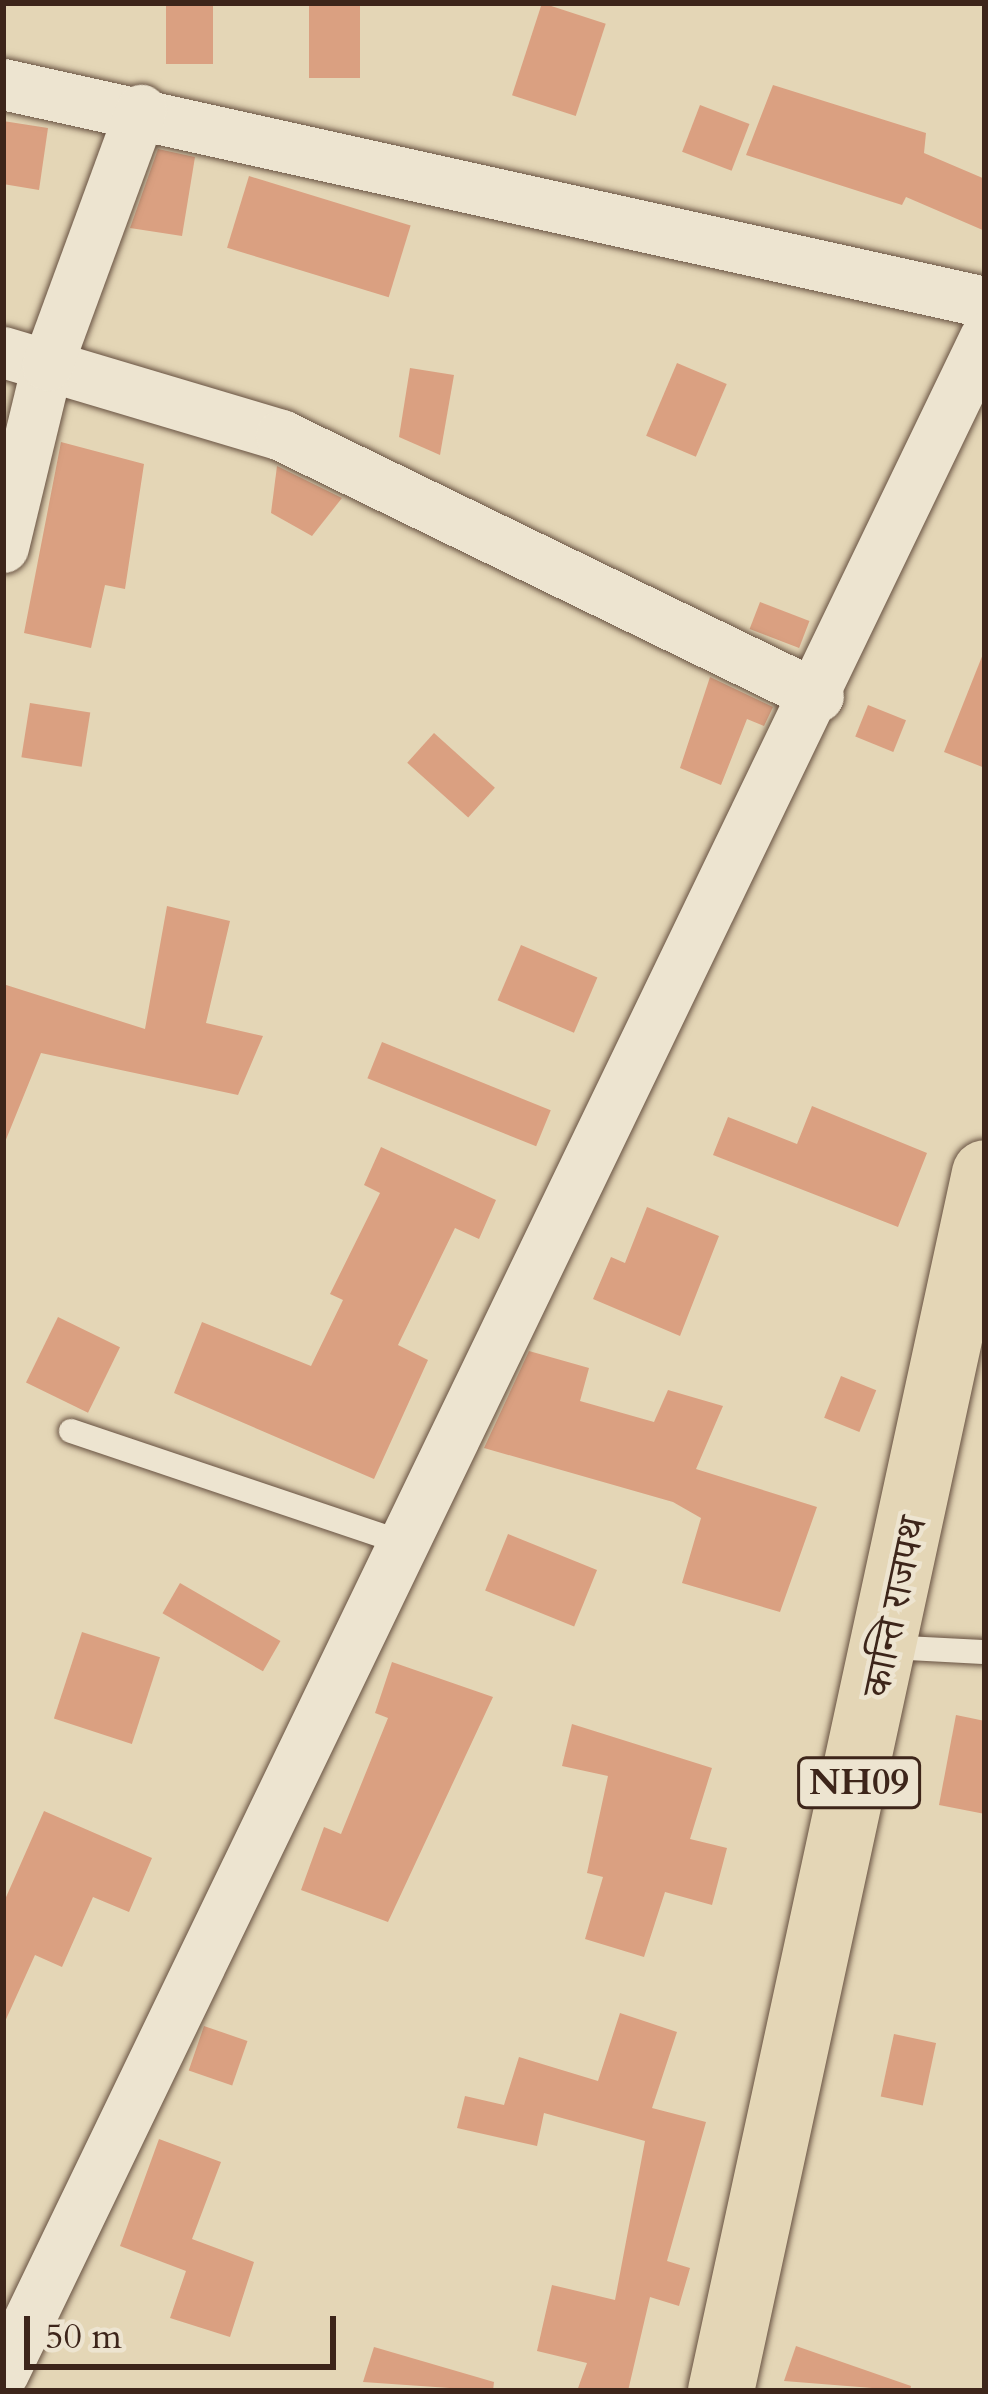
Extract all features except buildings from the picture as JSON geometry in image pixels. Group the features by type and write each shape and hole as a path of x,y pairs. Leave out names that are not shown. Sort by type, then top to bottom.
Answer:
{"main road":[{"name":"कान्ति राजपथ","path":"721,2391 888,1647 985,1173"}],"street":[{"path":"3,84 141,110 985,302"},
{"path":"3,547 25,358 141,110"},
{"path":"3,2374 818,696 985,337"},
{"path":"25,358 281,435 818,696"}],"lane":[{"path":"71,1431 404,1543"},
{"path":"888,1647 985,1652"}]}
